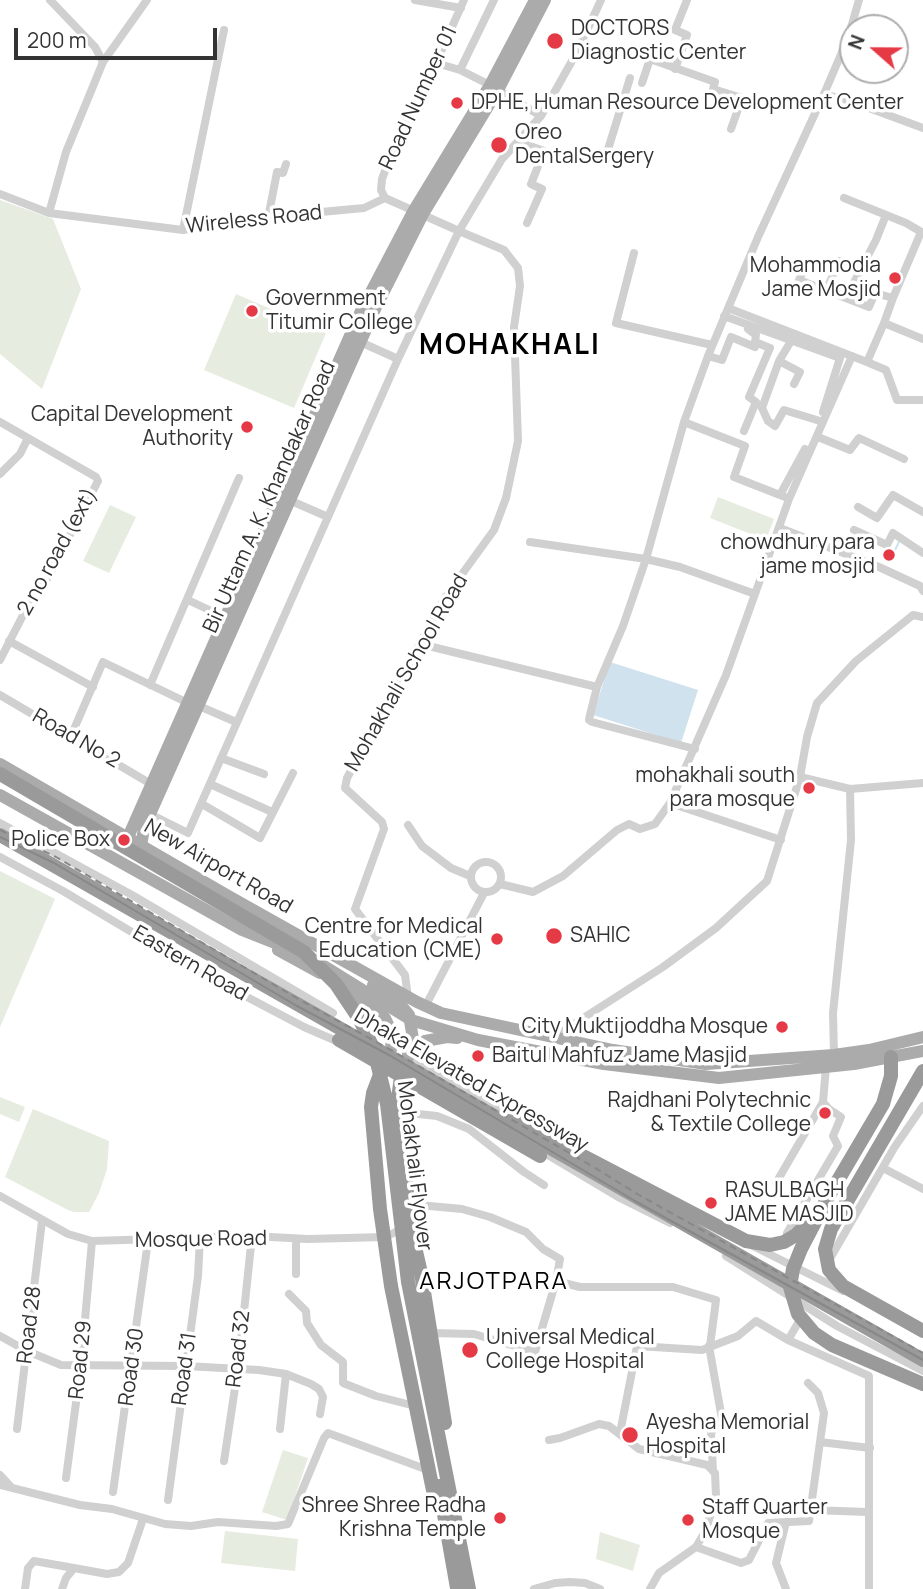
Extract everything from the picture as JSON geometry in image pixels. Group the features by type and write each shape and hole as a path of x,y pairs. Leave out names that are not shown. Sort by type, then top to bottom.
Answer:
{"highway":[{"name":"Mohakhali Flyover","path":"0,774 304,952 336,984 360,1020 374,1050 385,1093 408,1282 469,1589"},
{"name":"Mohakhali Flyover","path":"0,784 284,950 321,980 350,1019 369,1061 378,1098 393,1241 457,1589"},
{"name":"Dhaka Elevated Expressway","path":"0,835 923,1360"},
{"name":"Dhaka Elevated Expressway","path":"0,847 474,1119 923,1371"},
{"path":"388,1056 373,1093 371,1107 377,1184 391,1286 428,1470 451,1574 457,1589"},
{"path":"891,1057 891,1076 883,1104 827,1199 793,1269 790,1287 798,1314 814,1333 832,1345 923,1384"},
{"path":"406,1061 398,1085 410,1225 470,1573 469,1589"},
{"path":"923,1071 831,1229 825,1249 826,1262 833,1276 844,1286 923,1333"},
{"path":"464,1100 520,1122 737,1238 755,1244 776,1244 796,1235 827,1199"}],"main road":[{"name":"Bir Uttam A. K. Khandakar Road","path":"494,88 535,0"},
{"name":"Bir Uttam A. K. Khandakar Road","path":"138,872 141,845 150,814 226,618 354,340 418,212 545,0"},
{"name":"Bir Uttam A. K. Khandakar Road","path":"120,861 127,837 289,500 354,340"},
{"name":"New Airport Road","path":"0,764 417,1002 451,1016 614,1050 706,1064 834,1055 923,1037"},
{"path":"0,795 325,975 380,1013 392,1033 388,1056"},
{"path":"242,930 328,967 411,1020 478,1040 604,1064 719,1078 827,1067 923,1051"},
{"path":"303,938 398,1002 408,1012 413,1039 406,1061"},
{"path":"406,1061 425,1041 433,1038 478,1040"}],"street":[{"path":"50,0 95,47 103,62"},
{"path":"49,213 66,152 103,62 147,0"},
{"path":"415,0 463,4"},
{"path":"460,70 494,0"},
{"path":"150,814 188,833 398,359 459,231 502,159 541,116 577,51 601,0"},
{"path":"675,69 687,35 675,30 687,0"},
{"path":"695,749 589,720 597,687 646,559 684,422 712,345 848,38 859,0"},
{"name":"Road Number 01","path":"385,198 382,179 388,163 420,88 436,63 463,4"},
{"path":"183,230 224,30"},
{"path":"642,83 650,59 715,82 713,89 742,98 731,129"},
{"path":"436,63 460,70 541,116"},
{"path":"619,160 606,156 630,78"},
{"path":"824,94 923,128"},
{"path":"519,142 544,150 531,184 542,189 527,223"},
{"path":"268,218 277,173 283,173 286,164"},
{"name":"Wireless Road","path":"0,194 49,213 183,230 364,208 385,198"},
{"path":"385,198 418,212"},
{"path":"844,198 922,232 919,248 893,299 867,362"},
{"name":"Mohakhali School Road","path":"417,1002 405,975 355,909 384,829 382,822 345,788 347,778 444,599 494,530 506,498 518,441 514,327 520,286 518,268 504,250 418,212"},
{"path":"846,298 886,215"},
{"path":"634,253 616,323 712,345"},
{"path":"808,261 799,280 869,307 875,293 893,299"},
{"path":"826,291 839,261"},
{"path":"500,884 533,892 563,876 617,830 629,824 640,829 654,824 670,803 726,675 780,528 785,497 820,421 840,358 791,341 726,312"},
{"path":"726,312 886,370 897,400 923,400"},
{"path":"884,323 923,339"},
{"path":"745,328 753,331 756,343"},
{"path":"708,356 722,360 731,337 755,347 756,343"},
{"path":"354,340 398,359"},
{"path":"791,341 779,360 762,408 768,421 775,426 784,411 820,421"},
{"path":"744,431 756,402 750,397 764,356 770,348 756,343"},
{"path":"785,497 813,441 818,437 852,356"},
{"path":"779,360 800,372 794,384"},
{"path":"0,422 28,438 20,454 0,474"},
{"path":"684,422 745,446 734,477 785,497"},
{"path":"818,437 850,450 859,438 904,459"},
{"name":"2 no road (ext)","path":"0,660 38,584 46,581 98,481 96,477 28,438"},
{"path":"150,685 239,478"},
{"path":"858,507 877,518 893,495 923,512"},
{"path":"289,500 328,517"},
{"path":"780,528 879,567 920,586 923,591"},
{"path":"854,530 887,545 893,533 923,553"},
{"path":"530,542 646,559 680,567 755,594"},
{"path":"188,600 226,618"},
{"path":"552,1038 663,967 716,928 767,881 800,777 807,737 817,703 856,661 913,615 923,617"},
{"path":"9,641 93,687"},
{"path":"420,644 597,687"},
{"path":"71,736 103,662 236,722"},
{"name":"Road No 2","path":"0,695 152,784"},
{"path":"221,758 264,774"},
{"path":"202,804 260,838 293,774"},
{"path":"800,777 850,789 923,783"},
{"path":"210,784 272,812"},
{"path":"834,1055 833,1013 851,839 850,789"},
{"path":"670,803 781,840"},
{"path":"0,823 132,895 333,1013"},
{"path":"408,825 422,846 451,869 470,876"},
{"name":"Eastern Road","path":"0,858 75,898 192,968 304,1027 388,1056"},
{"path":"483,862 494,863 500,871 500,884 494,891 484,893 472,885 470,876 474,867 483,862"},
{"path":"417,1002 484,893"},
{"path":"406,1061 620,1198 692,1235 837,1326 923,1371"},
{"path":"406,1061 764,1252 923,1333"},
{"path":"776,1183 823,1102 827,1067"},
{"path":"787,1233 838,1146 833,1136 841,1117 823,1102"},
{"path":"819,1279 883,1168 923,1106"},
{"path":"399,1112 438,1116 469,1129 544,1185"},
{"path":"883,1168 923,1189"},
{"name":"Mosque Road","path":"0,1196 68,1234 92,1241 252,1236 296,1239 384,1237 410,1225"},
{"path":"408,1204 462,1209 490,1217 526,1232 543,1249 560,1259 535,1352 474,1334 430,1334"},
{"name":"Road 28","path":"17,1429 42,1220"},
{"name":"Road 32","path":"224,1461 238,1368 252,1236"},
{"name":"Road 31","path":"167,1500 198,1276 200,1238"},
{"path":"296,1239 296,1275"},
{"name":"Road 29","path":"66,1478 81,1366 92,1241"},
{"name":"Road 30","path":"113,1492 148,1241"},
{"path":"556,1281 580,1287 673,1287 716,1300 710,1346 722,1423 711,1433 716,1483 715,1505 706,1530 696,1547 659,1573 650,1589"},
{"path":"289,1294 306,1311 307,1323 321,1345 343,1362 343,1383 415,1406"},
{"path":"788,1340 801,1318"},
{"path":"620,1433 637,1346 702,1350 738,1336 756,1321 788,1340 869,1376 869,1589"},
{"path":"0,1335 55,1363 81,1366 238,1368 286,1374 319,1390 323,1397 320,1414"},
{"path":"280,1429 286,1374"},
{"path":"696,1547 741,1563 749,1560 768,1523 810,1521 824,1413 818,1393 808,1383"},
{"path":"549,1440 599,1424 610,1426 639,1449 707,1465 713,1471"},
{"path":"0,1485 80,1505 112,1509 165,1524 191,1526 218,1522 276,1526 288,1524 327,1433 428,1470"},
{"path":"820,1442 870,1448"},
{"path":"0,1475 13,1489"},
{"path":"810,1510 868,1512"},
{"path":"25,1589 27,1568 34,1561 107,1574 119,1573 128,1563 143,1519"},
{"path":"786,1522 775,1563 786,1589"},
{"path":"62,1589 74,1568"},
{"path":"534,1589 570,1582 585,1583 600,1589"}],"shaded area":[{"path":"0,200 53,219 81,289 42,389 0,354"},
{"path":"236,294 326,333 294,408 204,370"},
{"path":"718,497 774,519 766,540 710,518"},
{"path":"110,505 136,517 109,573 83,561"},
{"path":"0,871 55,899 0,1027"},
{"path":"0,1097 25,1107 19,1122 0,1114"},
{"path":"33,1109 109,1141 107,1169 89,1212 68,1210 5,1177"},
{"path":"283,1450 308,1458 287,1520 262,1512"},
{"path":"225,1531 298,1539 295,1571 221,1563"},
{"path":"600,1532 640,1545 633,1571 596,1559"}],"water":[{"path":"610,662 698,690 681,743 593,715"}],"waterway":[{"path":"895,550 899,542"},
{"path":"890,557 893,550"}],"tram line":[{"path":"0,837 54,863 297,1006 389,1055 635,1201 923,1360"}],"railway":[{"path":"0,830 56,857 639,1195 923,1353"}],"place":[{"name":"DOCTORS Diagnostic Center","path":"555,41"},
{"name":"DPHE, Human Resource Development Center","path":"457,103"},
{"name":"Oreo DentalSergery","path":"499,145"},
{"name":"Mohammodia Jame Mosjid","path":"895,278"},
{"name":"Government Titumir College","path":"252,311"},
{"name":"Capital Development Authority","path":"247,427"},
{"name":"chowdhury para jame mosjid","path":"889,555"},
{"name":"mohakhali south para mosque","path":"809,788"},
{"name":"Police Box","path":"124,840"},
{"name":"SAHIC","path":"554,936"},
{"name":"Centre for Medical Education (CME)","path":"497,939"},
{"name":"City Muktijoddha Mosque","path":"782,1027"},
{"name":"Baitul Mahfuz Jame Masjid","path":"478,1056"},
{"name":"Rajdhani Polytechnic & Textile College","path":"825,1113"},
{"name":"RASULBAGH JAME MASJID","path":"711,1203"},
{"name":"Universal Medical College Hospital","path":"470,1350"},
{"name":"Ayesha Memorial Hospital","path":"630,1435"},
{"name":"Shree Shree Radha Krishna Temple","path":"500,1518"},
{"name":"Staff Quarter Mosque","path":"688,1520"}],"district":[{"name":"MOHAKHALI","path":"510,346"},
{"name":"ARJOTPARA","path":"494,1282"}]}
